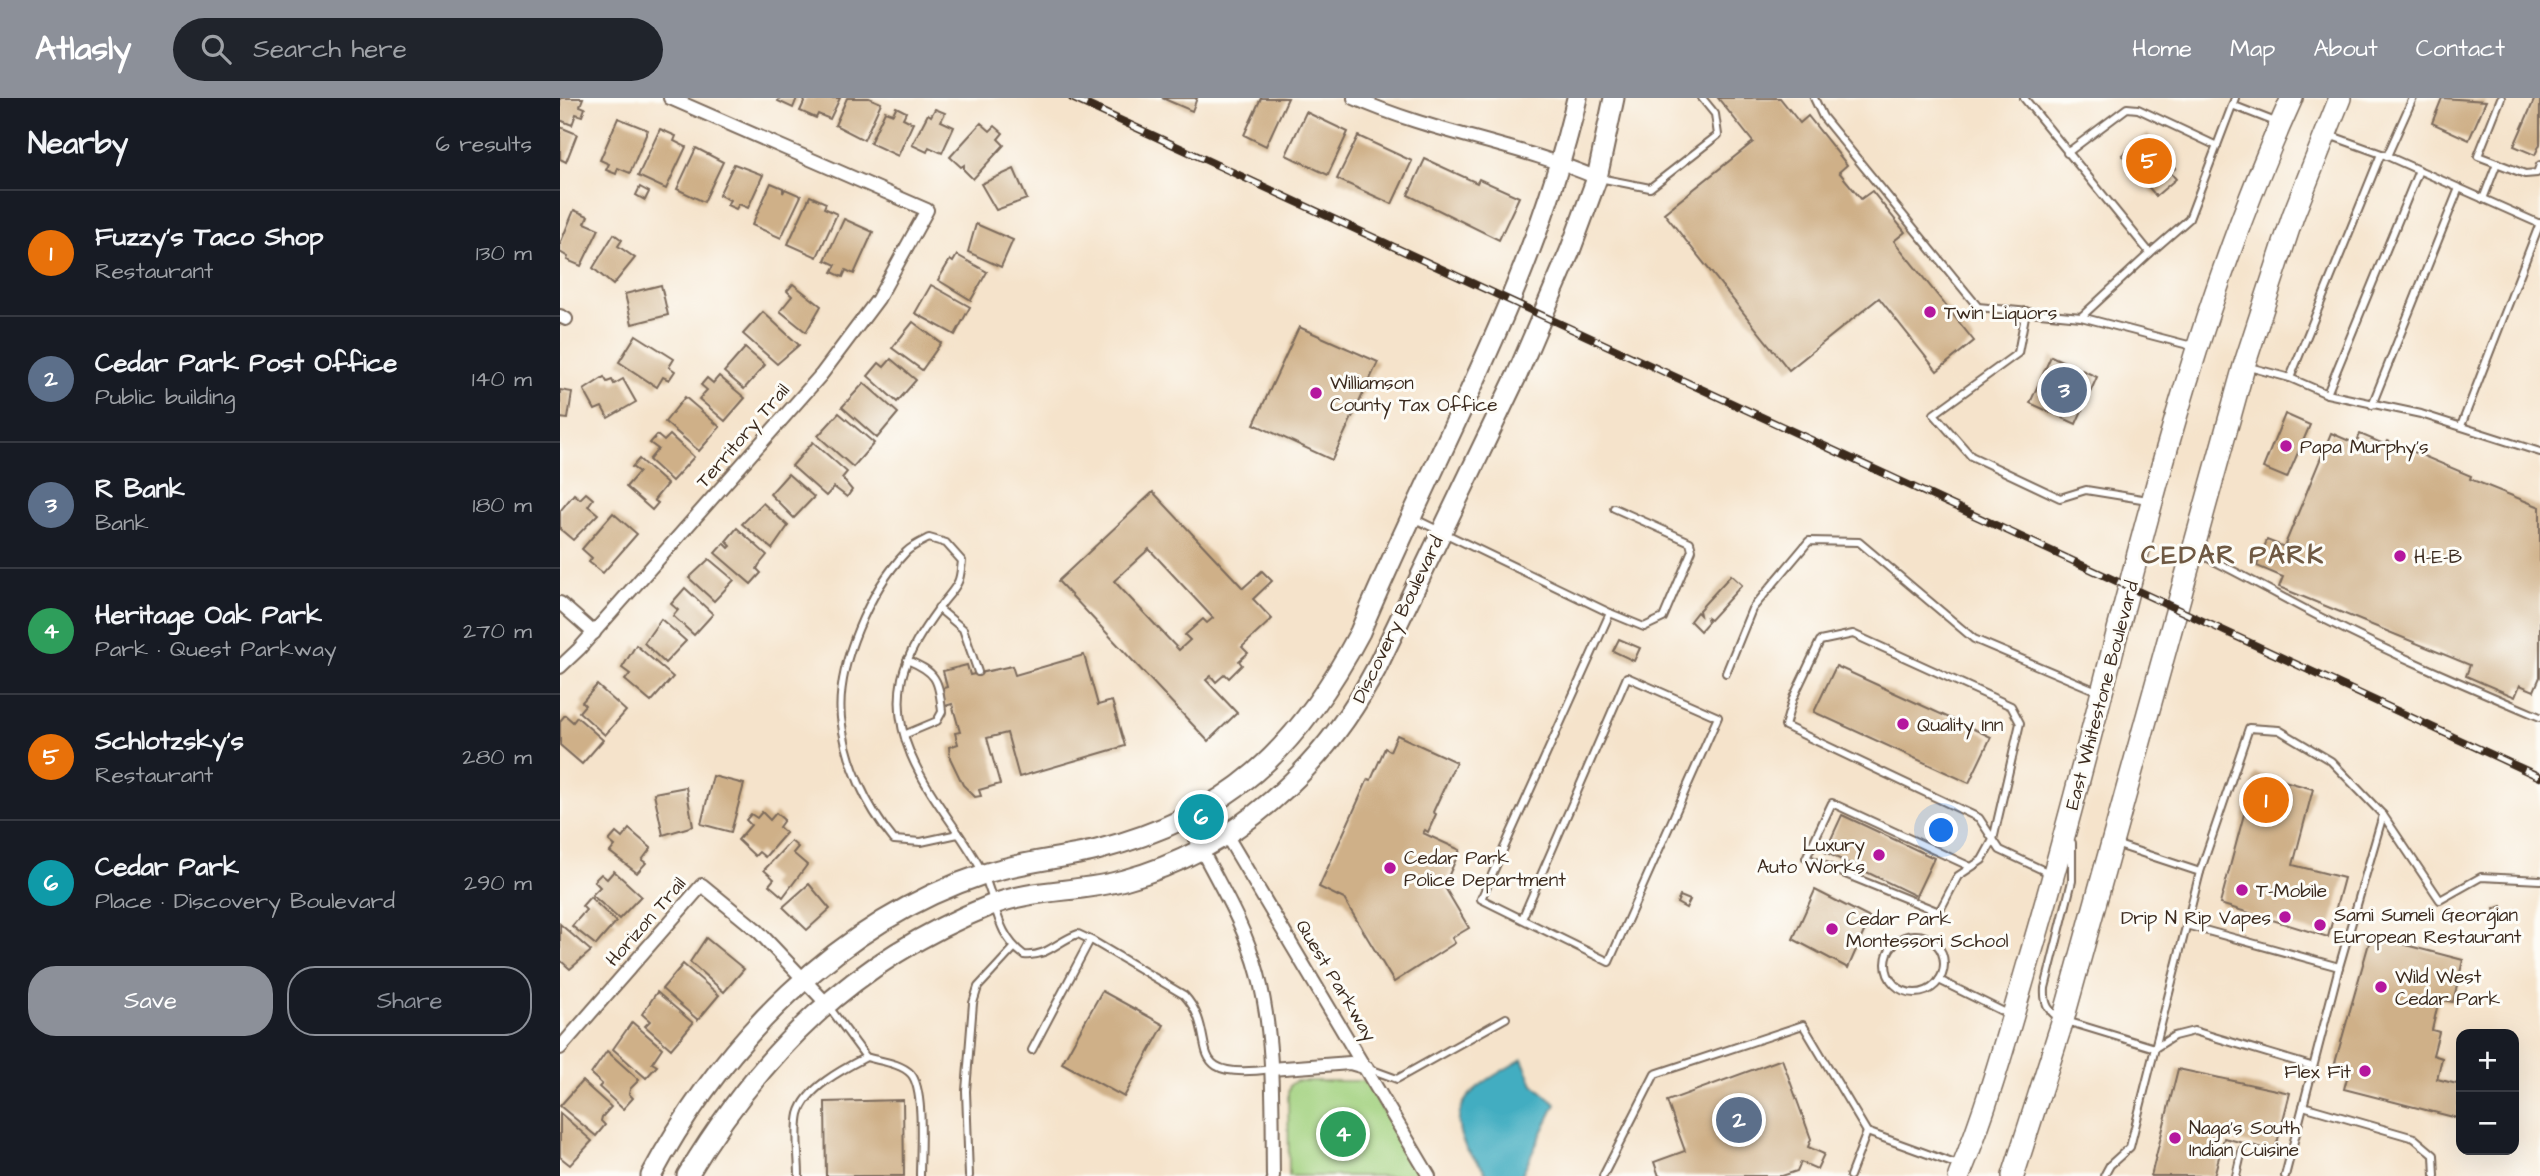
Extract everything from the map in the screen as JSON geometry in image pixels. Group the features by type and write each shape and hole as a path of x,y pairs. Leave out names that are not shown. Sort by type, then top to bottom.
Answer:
{"main road":[{"name":"East Whitestone Boulevard","path":"1961,1171 2054,876 2198,347 2292,98"},
{"path":"2012,1176 2063,1020 2244,366 2324,133 2340,98"}],"street":[{"name":"Territory Trail","path":"560,667 821,375 878,299 927,209 670,98"},
{"path":"1354,98 1440,129 1562,162 1597,178"},
{"name":"Discovery Boulevard","path":"651,1176 702,1092 745,1039 803,979 851,942 906,907 983,874 1095,850 1186,819 1209,806 1278,753 1310,715 1335,679 1360,632 1514,292 1562,162 1577,98"},
{"name":"Discovery Boulevard","path":"687,1176 712,1134 751,1080 826,1003 863,972 906,944 992,905 1024,894 1121,881 1168,867 1227,836 1298,778 1358,703 1533,339 1597,178 1614,98"},
{"path":"560,603 594,632"},
{"name":"Quest Parkway","path":"1209,806 1429,1176"},
{"path":"1186,819 1244,934 1258,973 1271,1069 1273,1176"},
{"name":"Horizon Trail","path":"560,1048 702,885 758,931 826,1003"},
{"path":"1271,1069 1350,1063 1367,1068"}],"lane":[{"path":"1597,178 1640,189 1658,184 1718,135 1715,114 1702,98"},
{"path":"1814,98 1823,117 1978,307 2081,317 2198,347"},
{"path":"2024,98 2150,253"},
{"path":"2290,378 2384,155 2413,98"},
{"path":"2501,98 2478,156 2533,175 2540,165"},
{"path":"2081,317 2189,219 2233,102 2280,124"},
{"path":"2067,153 2127,108 2137,109 2217,146"},
{"path":"2324,133 2384,155 2540,224 2461,426"},
{"path":"2483,199 2497,163"},
{"path":"2327,394 2419,170"},
{"path":"2372,405 2459,188"},
{"path":"2026,310 2018,354 1934,414 1971,456 2060,498 2086,490 2154,501"},
{"path":"2244,366 2290,378 2327,394 2461,426 2540,452"},
{"path":"1410,517 1644,627 1663,618 1692,550 1690,542 1614,508"},
{"path":"958,834 921,842 894,840 878,820 850,764 841,717 846,668 870,600 907,550 929,538 946,542 962,561 958,582 938,608 907,660 900,702 909,750 932,798 958,834 983,874 992,905 1014,948 1024,956 1039,957 1065,938 1078,934 1184,995 1193,1005 1206,1055 1222,1069 1236,1074 1271,1069"},
{"path":"1726,673 1752,609 1809,541 1859,542 1974,639 2102,693"},
{"path":"2194,551 2244,574 2320,618 2407,660 2540,717"},
{"path":"938,608 963,629 978,672"},
{"path":"1522,919 1628,677 1718,717 1609,962 1481,899 1610,613"},
{"path":"1971,867 1832,803 1806,858 1939,912 1958,876 1982,860 1993,840 2020,723 2011,706 1853,634 1820,641 1793,698 1785,726 1979,818 1993,840 2000,850 2054,876"},
{"path":"906,734 937,721 942,712 934,675 928,668 907,660"},
{"path":"2104,1176 2110,1165 2130,1147 2200,872 2249,728 2279,730 2331,761 2383,815 2440,900 2481,877 2540,880"},
{"path":"2072,805 2071,881 2045,988 2044,1003 2053,1014 2063,1020 2155,1048 2175,1036 2194,1031 2311,1066"},
{"path":"2285,1176 2311,1066 2383,815"},
{"path":"2110,843 2200,872"},
{"path":"2186,925 2339,967"},
{"path":"1910,935 1919,935 1936,944 1944,962 1939,980 1924,992 1915,994 1897,988 1890,981 1885,962 1893,945 1910,935"},
{"path":"1032,1050 1090,940"},
{"path":"968,1176 966,1091 973,1003 978,987 1014,948"},
{"path":"1939,980 2012,1016"},
{"path":"826,1003 866,1057 896,1065 911,1073 919,1087 920,1176"},
{"path":"1367,1068 1397,1079 1506,1018"},
{"path":"1603,1176 1655,1074 1803,1025 1867,1132 1961,1171"},
{"path":"799,1176 799,1116 804,1101 844,1069 866,1057"},
{"path":"2303,1105 2414,1138 2434,1155 2435,1176"},
{"path":"1850,1176 1867,1132"},
{"path":"2236,1176 2242,1150"}],"green space":[{"path":"1296,1081 1362,1081 1368,1085 1421,1176 1289,1176 1288,1093 1290,1085"}],"water":[{"path":"1522,1059 1533,1084 1556,1104 1521,1176 1487,1176 1465,1146 1459,1129 1459,1115 1472,1092"}],"building":[{"path":"560,98 583,98 580,106 585,108 582,116 576,114 572,125 560,120"},
{"path":"779,98 797,98 793,108 778,101"},
{"path":"806,98 840,98 830,119 818,114 816,118 800,111"},
{"path":"847,98 869,98 881,103 864,140 835,125"},
{"path":"1162,98 1197,98 1192,111"},
{"path":"1261,98 1288,98 1266,146 1244,135"},
{"path":"1718,98 1780,98 1800,123 1808,116 1847,165 1839,172 1861,199 1872,191 1905,232 1894,241 1974,341 1937,371 1879,298 1789,370 1664,213 1753,142"},
{"path":"2442,98 2486,101 2469,140 2432,123"},
{"path":"2535,98 2540,98 2540,144 2535,155 2514,146"},
{"path":"896,107 906,112 903,118 913,123 898,156 870,143 885,111 893,114"},
{"path":"935,109 945,113 941,121 954,127 942,153 929,147 927,152 912,145 928,114 931,116"},
{"path":"1306,112 1348,132 1328,175 1286,155"},
{"path":"618,118 648,130 630,173 618,168 616,174 606,170 609,164 600,160"},
{"path":"981,123 990,131 995,126 1003,133 998,139 1004,145 973,179 964,170 964,165 961,167 950,157"},
{"path":"560,127 577,134 566,162 560,159"},
{"path":"660,129 676,136 674,141 686,147 666,189 638,176"},
{"path":"2148,134 2176,168 2170,172 2176,179 2156,196 2122,155"},
{"path":"1358,136 1412,161 1392,204 1337,179"},
{"path":"696,148 723,162 704,202 677,189"},
{"path":"1425,159 1477,183 1479,179 1519,197 1499,240 1408,195"},
{"path":"734,164 763,175 748,208 739,204 736,209 727,205 730,200 719,195"},
{"path":"1014,169 1027,199 996,210 981,184"},
{"path":"771,183 783,188 783,193 785,189 801,196 781,238 752,225"},
{"path":"640,187 649,192 645,200 636,195"},
{"path":"810,196 826,203 824,208 837,214 817,257 788,244"},
{"path":"574,210 588,216 585,223 599,229 581,266 567,260 568,257 560,252 560,244"},
{"path":"844,219 873,232 854,274 846,270 843,277 832,272 836,265 825,260"},
{"path":"976,224 1013,240 1001,267 968,252"},
{"path":"614,234 622,240 618,246 635,258 613,285 593,268"},
{"path":"957,255 987,272 971,300 938,280 950,260 953,262"},
{"path":"793,284 821,306 806,332 780,311 792,296 787,291"},
{"path":"661,285 668,315 632,324 625,294"},
{"path":"931,285 970,307 955,335 915,313"},
{"path":"763,312 799,345 777,364 743,334"},
{"path":"913,322 941,343 922,370 892,348"},
{"name":"Williamson County Tax Office","path":"1299,327 1378,362 1332,460 1254,424"},
{"path":"636,335 674,359 669,367 675,371 669,380 663,377 657,387 619,362"},
{"path":"745,348 765,365 744,389 724,372"},
{"path":"2051,356 2097,377 2076,424 2030,403"},
{"path":"891,359 916,380 897,402 868,376 879,363 884,367"},
{"path":"719,376 745,398 725,421 699,399 707,390 701,385 707,378 713,383"},
{"path":"604,377 607,382 612,380 614,384 623,379 636,402 608,418 602,407 595,410 584,390"},
{"path":"864,383 898,413 877,438 842,407"},
{"path":"560,390 572,392 568,419 560,418"},
{"path":"685,397 720,427 699,451 665,422"},
{"path":"839,413 874,443 853,467 818,436"},
{"name":"Papa Murphy's","path":"2285,414 2310,425 2287,478 2263,468"},
{"name":"H-E-B","path":"2331,433 2356,444 2360,434 2386,445 2388,441 2471,476 2470,479 2540,507 2540,677 2534,691 2520,685 2515,697 2466,676 2470,665 2279,587 2283,577 2257,566 2267,540 2284,547"},
{"path":"657,435 664,441 670,435 694,457 672,481 649,460 658,449 650,443"},
{"path":"813,442 847,472 842,478 852,490 847,497 834,487 826,496 792,466"},
{"path":"639,459 667,484 654,500 658,503 652,510 626,487 639,472 632,467"},
{"path":"788,474 814,497 794,518 770,494"},
{"path":"1153,492 1243,588 1262,571 1272,581 1253,599 1272,619 1242,647 1248,653 1239,661 1242,665 1229,678 1225,674 1216,682 1211,676 1206,680 1237,713 1208,741 1058,581","holes":["1149,549 1213,618 1207,623 1203,619 1185,635 1190,640 1179,650 1114,581"]},
{"path":"586,493 593,499 588,506 598,514 573,540 560,529 560,511 574,494 580,499"},
{"path":"763,503 788,526 772,549 742,524"},
{"path":"613,513 637,534 603,573 589,562 592,558 582,549"},
{"path":"737,528 767,555 757,569 761,573 751,584 715,553 724,543 729,548 731,546 726,541"},
{"path":"709,559 734,580 714,601 689,578"},
{"path":"1731,575 1742,585 1710,620 1707,618 1708,622 1700,631 1690,621 1697,612 1700,615 1699,610"},
{"path":"685,588 713,614 694,635 673,616 678,610 671,604"},
{"path":"661,619 686,641 665,663 644,643"},
{"path":"1619,639 1640,648 1634,661 1613,651"},
{"path":"636,645 673,677 651,702 625,680 630,674 622,668"},
{"path":"1084,655 1098,705 1112,701 1125,746 1019,777 1007,733 987,738 1000,784 979,790 981,796 975,797 963,785 950,758 949,747 958,744 955,733 960,732 952,704 945,706 940,689 947,687 943,671 967,665 970,675 1012,666 1015,675"},
{"name":"Quality Inn","path":"1836,666 1991,737 1969,783 1814,712"},
{"path":"597,685 626,711 605,735 579,712 585,705 582,702"},
{"path":"565,715 573,722 577,717 603,740 582,764 560,745 560,721"},
{"name":"Cedar Park Police Department","path":"1397,735 1456,762 1433,812 1436,814 1428,832 1425,830 1423,833 1460,850 1444,886 1469,928 1452,938 1455,943 1394,982 1344,899 1319,887 1368,779 1371,780 1385,748 1390,751"},
{"path":"2255,773 2313,789 2293,865 2344,878 2328,937 2220,904"},
{"path":"713,776 744,784 731,832 701,824"},
{"path":"686,787 693,826 663,835 654,793"},
{"path":"762,812 770,820 776,813 784,820 779,827 786,833 765,857 759,852 755,856 738,840 751,825 746,820 751,814 757,818"},
{"name":"Luxury Auto Works","path":"1842,815 1934,858 1916,896 1825,852"},
{"path":"629,829 651,848 642,860 646,863 637,873 610,852 615,846 609,841 616,833 622,838"},
{"path":"791,841 798,847 793,853 807,865 783,897 769,885 774,879 764,870"},
{"path":"614,871 641,896 619,919 592,895 600,887 594,881 601,874 607,879"},
{"path":"809,884 830,909 807,930 783,907"},
{"name":"Cedar Park Montessori School","path":"1815,890 1870,918 1848,968 1793,939"},
{"path":"1680,896 1690,900 1686,908 1677,903"},
{"path":"590,897 616,922 596,945 572,926 586,910 582,906"},
{"path":"2502,906 2506,918 2498,920 2494,909"},
{"path":"560,924 591,951 570,969 560,960"},
{"path":"2371,936 2463,960 2453,1002 2439,999 2432,1030 2439,1032 2433,1055 2442,1058 2437,1079 2456,1084 2456,1118 2344,1089 2350,1067 2335,1063"},
{"path":"706,938 744,969 724,992 690,962"},
{"path":"683,964 719,995 698,1020 662,989"},
{"path":"1102,991 1164,1025 1124,1097 1062,1063"},
{"path":"657,992 693,1023 671,1049 645,1026 650,1021 642,1014"},
{"path":"632,1022 662,1048 652,1063 657,1066 646,1078 613,1049"},
{"path":"607,1051 639,1080 630,1089 629,1094 633,1098 623,1109 599,1087 602,1084 591,1074"},
{"path":"1782,1059 1811,1139 1808,1147 1824,1154 1817,1169 1801,1162 1797,1171 1782,1176 1659,1176 1654,1162 1685,1151 1667,1101"},
{"path":"2178,1069 2290,1093 2275,1151 2224,1138 2214,1176 2151,1176"},
{"path":"582,1081 611,1107 602,1117 601,1121 605,1125 596,1136 560,1106"},
{"path":"903,1100 904,1176 826,1176 825,1102"},
{"path":"560,1113 592,1141 570,1165 560,1157"}],"railway":[{"path":"1072,98 2540,777"}],"place":[{"name":"Schlotzsky's","path":"2149,161"},
{"name":"Twin Liquors","path":"1930,312"},
{"name":"R Bank","path":"2064,390"},
{"name":"Williamson County Tax Office","path":"1316,393"},
{"name":"Papa Murphy's","path":"2286,446"},
{"name":"H-E-B","path":"2400,556"},
{"name":"Quality Inn","path":"1903,724"},
{"name":"Fuzzy's Taco Shop","path":"2266,800"},
{"name":"Cedar Park","path":"1201,817"},
{"name":"Luxury Auto Works","path":"1879,855"},
{"name":"Cedar Park Police Department","path":"1390,868"},
{"name":"T-Mobile","path":"2242,890"},
{"name":"Drip N Rip Vapes","path":"2285,917"},
{"name":"Sami Sumeli Georgian European Restaurant","path":"2320,925"},
{"name":"Cedar Park Montessori School","path":"1832,929"},
{"name":"Wild West Cedar Park","path":"2381,987"},
{"name":"Flex Fit","path":"2365,1071"},
{"name":"Cedar Park Post Office","path":"1739,1120"},
{"name":"Heritage Oak Park","path":"1343,1134"},
{"name":"Naga's South Indian Cuisine","path":"2175,1138"}],"district":[{"name":"CEDAR PARK","path":"2233,554"}]}
